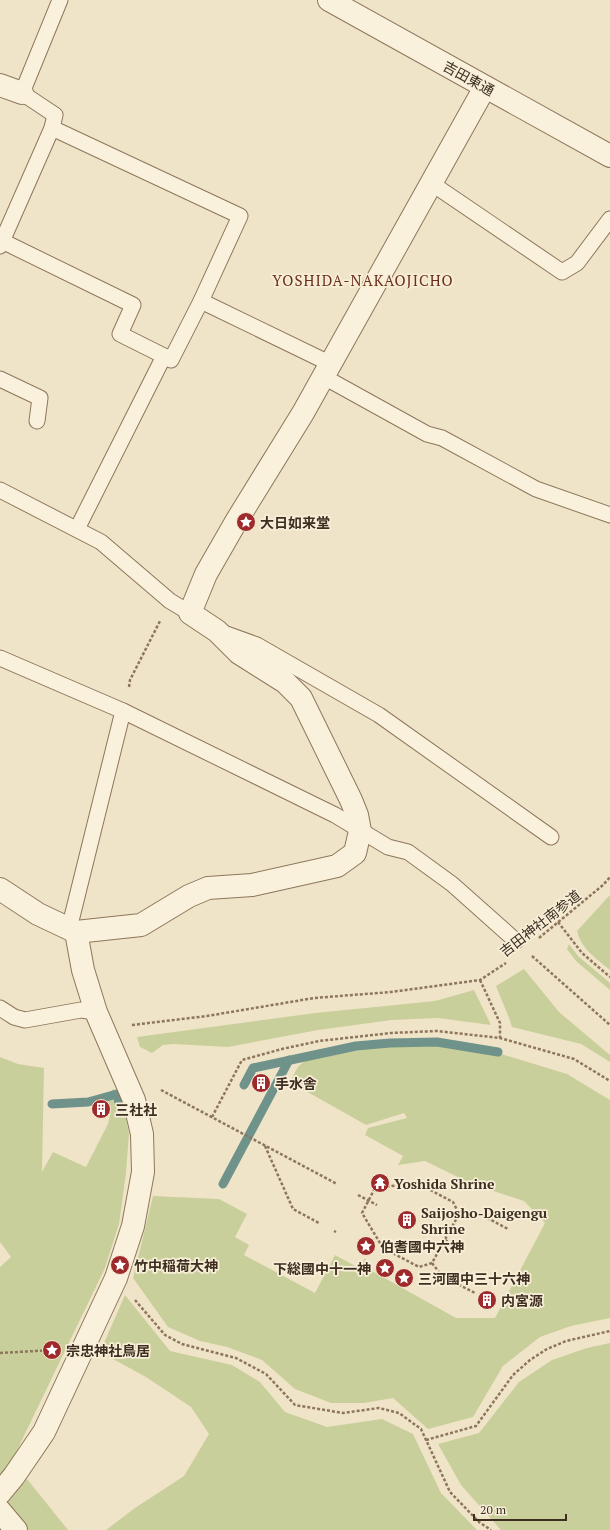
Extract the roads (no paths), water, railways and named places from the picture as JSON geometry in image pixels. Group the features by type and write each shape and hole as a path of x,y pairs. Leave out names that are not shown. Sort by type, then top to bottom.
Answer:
{"street":[{"name":"吉田東通","path":"329,0 610,156"},
{"path":"0,85 22,93"},
{"path":"0,889 38,914 72,931 141,925 189,896 208,888 252,885 338,866 355,853 360,831 357,815 301,698 285,682 239,653 217,631 190,612 206,574 303,413 486,87"},
{"path":"0,1493 14,1476 44,1432 116,1278 133,1226 143,1172 142,1134 134,1100 100,1020 83,970 72,931"},
{"path":"0,1511 16,1530"}],"lane":[{"path":"52,128 240,216 201,301 171,360 120,334 133,306 1,243 52,128 55,115 22,93 60,0"},
{"path":"431,183 562,272 577,263 610,219"},
{"path":"201,301 327,370 427,434 442,438 536,489 610,515"},
{"path":"77,529 164,356"},
{"path":"0,378 40,398 37,421"},
{"path":"0,490 101,542 170,601 190,612"},
{"path":"217,631 257,645 379,715 551,837"},
{"path":"0,658 123,711 335,815 388,847 408,852 452,884 516,941"},
{"path":"72,931 123,711"},
{"path":"0,1008 14,1017 25,1020 81,1010 100,1020"}],"waterway":[{"path":"244,1085 253,1068 356,1046 390,1043 437,1042 498,1052"},
{"path":"223,1184 289,1060"},
{"path":"52,1104 88,1102 117,1094 120,1107"}],"place":[{"name":"大日如来堂","path":"246,522"},
{"name":"手水舎","path":"261,1083"},
{"name":"三社社","path":"101,1109"},
{"name":"Yoshida Shrine","path":"380,1183"},
{"name":"Saijosho-Daigengu Shrine","path":"407,1220"},
{"name":"伯耆國中六神","path":"366,1246"},
{"name":"竹中稲荷大神","path":"120,1265"},
{"name":"下総國中十一神","path":"385,1268"},
{"name":"三河國中三十六神","path":"404,1278"},
{"name":"内宮源","path":"487,1300"},
{"name":"宗忠神社鳥居","path":"52,1350"}],"district":[{"name":"YOSHIDA-NAKAOJICHO","path":"363,280"}]}
